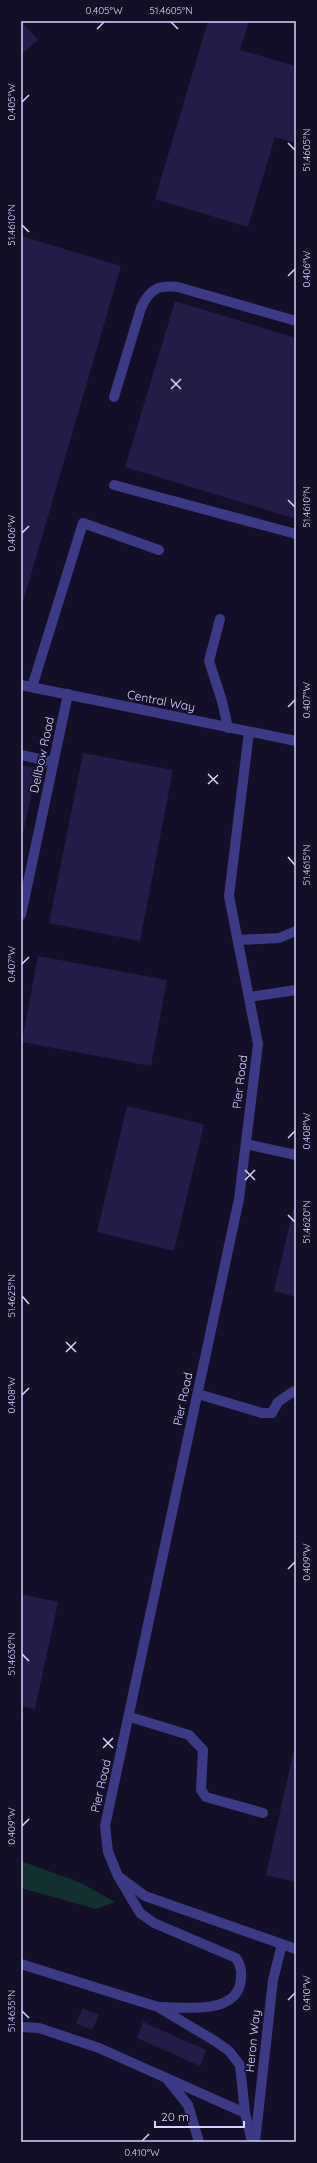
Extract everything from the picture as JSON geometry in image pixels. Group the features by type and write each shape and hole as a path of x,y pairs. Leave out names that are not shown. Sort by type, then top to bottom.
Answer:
{"street":[{"path":"114,397 141,308 146,298 154,290 162,286 178,287 296,321"},
{"path":"114,485 296,534"},
{"path":"32,687 84,523 159,550"},
{"path":"220,619 209,661 222,701 228,728"},
{"name":"Central Way","path":"21,684 296,741"},
{"name":"Dellbow Road","path":"21,915 68,694"},
{"name":"Pier Road","path":"249,732 229,896 258,1044 239,1199 106,1826 108,1852 118,1876 144,1896 296,1949"},
{"path":"21,755 53,762"},
{"path":"238,940 279,938 296,932"},
{"path":"249,997 296,990"},
{"path":"246,1144 296,1155"},
{"path":"198,1394 262,1413 272,1413 278,1402 294,1391 296,1392"},
{"path":"130,1717 189,1735 204,1750 201,1790 206,1797 263,1813"},
{"path":"118,1876 140,1913 154,1923 236,1958 240,1966 242,1977 239,1988 224,2004 209,2007 158,2006"},
{"name":"Heron Way","path":"254,2142 273,1980 282,1944"},
{"path":"21,1964 158,2006 215,2040 229,2051 240,2065 245,2113 254,2142"},
{"path":"21,2027 39,2028 99,2048 245,2113"},
{"path":"166,2077 188,2105 199,2142"}],"green space":[{"path":"21,1861 81,1883 115,1902 96,1909 21,1888"}],"building":[{"path":"21,21 38,40 21,55"},
{"path":"208,21 249,21 240,50 296,66 296,143 275,137 248,227 155,199"},
{"path":"21,236 121,266 23,602 21,602"},
{"path":"175,301 296,338 296,519 125,467"},
{"path":"83,753 173,770 140,941 49,923"},
{"path":"21,765 37,768 22,839 21,839"},
{"path":"38,956 167,980 151,1066 22,1042"},
{"path":"127,1106 204,1124 174,1251 97,1232"},
{"path":"296,1201 296,1297 274,1291"},
{"path":"21,1594 58,1602 35,1709 21,1706"},
{"path":"21,1715 24,1716 22,1725 21,1725"},
{"path":"296,1745 296,1882 266,1875"},
{"path":"83,2008 99,2015 92,2030 76,2023"},
{"path":"143,2022 206,2050 200,2066 137,2038"}]}
